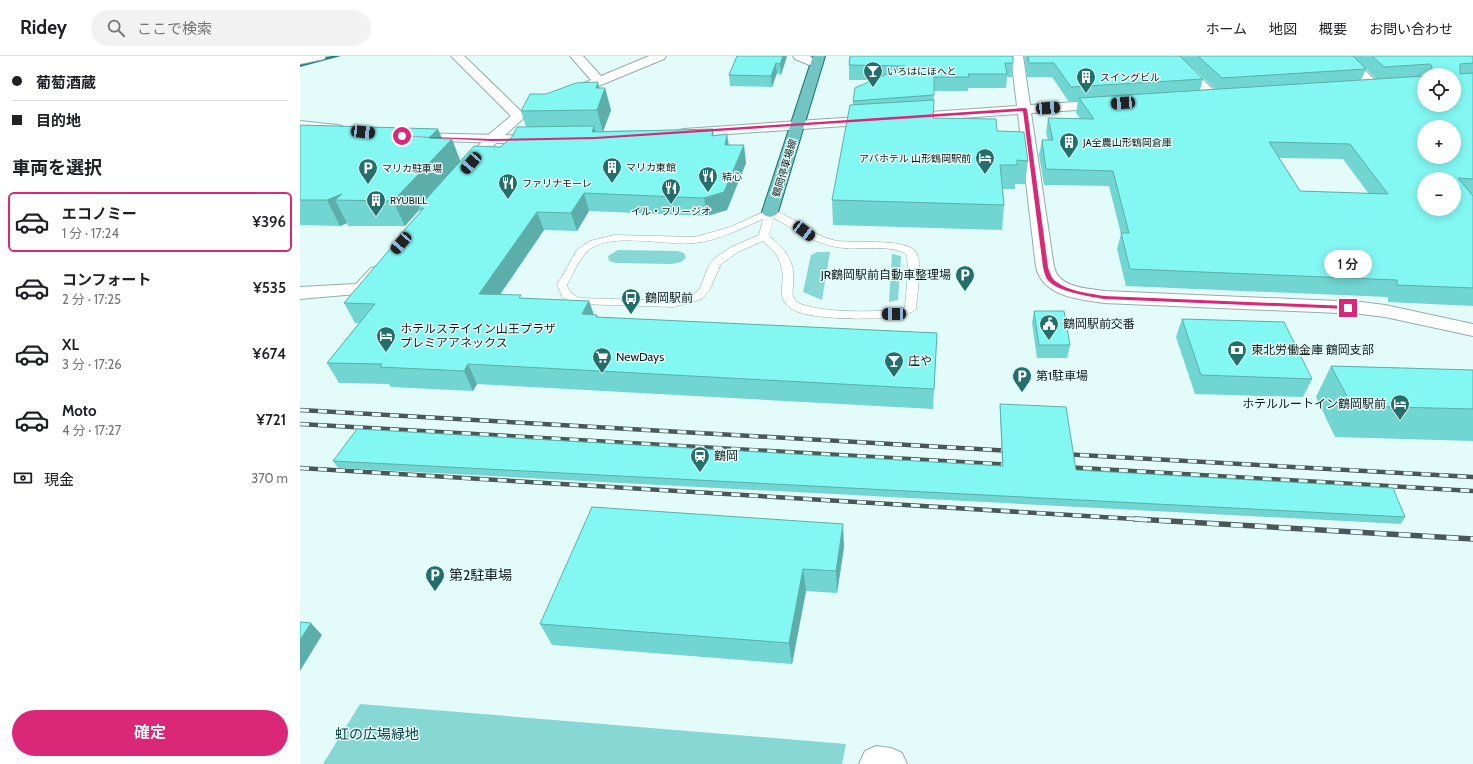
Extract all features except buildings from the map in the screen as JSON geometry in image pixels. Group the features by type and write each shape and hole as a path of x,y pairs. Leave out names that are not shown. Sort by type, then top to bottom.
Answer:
{"main road":[{"name":"鶴岡停車場線","path":"770,212 818,60"}],"street":[{"path":"300,60 320,56"},
{"path":"457,56 519,116"},
{"path":"576,56 598,81"},
{"path":"555,100 660,56"},
{"path":"799,56 818,60"},
{"path":"1017,56 1045,267 1050,279 1060,286 1078,293 1104,297 1361,308 1385,311 1473,330"},
{"path":"1171,56 1213,97"},
{"path":"1343,56 1374,87"},
{"path":"1358,88 1388,86"},
{"path":"1197,98 1228,96"},
{"path":"672,134 1119,103"},
{"path":"455,182 491,140 519,116 533,110"},
{"path":"300,125 348,130"},
{"path":"402,136 491,140 550,140"},
{"path":"300,293 361,289 387,260"},
{"path":"875,764 876,762 891,764"}],"lane":[{"path":"764,237 775,245 785,257 789,269 787,294 789,301 796,307 806,311 818,312 885,314 903,313 910,309 913,264 912,254 909,250 887,246 843,245 823,242 770,212"},
{"path":"764,237 743,245 719,260 714,265 705,290 698,297 687,301 674,304 578,301 568,297 563,292 562,285 579,254 584,247 596,241 614,238 695,240 734,229 770,212"},
{"path":"764,237 770,212"}],"green space":[{"path":"618,250 677,251 684,253 686,258 681,262 672,264 616,263 609,261 608,256"},
{"path":"817,252 830,252 822,300 803,292 811,255"},
{"path":"892,254 901,256 898,300 889,302"},
{"name":"虹の広場緑地","path":"360,704 846,744 842,764 323,764"}],"waterway":[{"path":"300,65 338,56"}],"railway":[{"path":"300,410 1012,451"},
{"path":"300,424 1013,465"},
{"path":"1062,454 1473,477"},
{"path":"1065,467 1473,491"},
{"path":"300,468 1151,520"},
{"path":"1135,519 1473,539"}],"place":[{"name":"いろはにほへと","path":"873,88"},
{"name":"スイングビル","path":"1086,94"},
{"name":"JA全農山形鶴岡倉庫","path":"1069,159"},
{"name":"アパホテル 山形鶴岡駅前","path":"985,175"},
{"name":"マリカ東館","path":"612,184"},
{"name":"マリカ駐車場","path":"368,185"},
{"name":"結心","path":"708,193"},
{"name":"ファリナモーレ","path":"508,200"},
{"name":"イル・フリージオ","path":"671,205"},
{"name":"RYUBILL","path":"376,217"},
{"name":"JR鶴岡駅前自動車整理場","path":"965,292"},
{"name":"鶴岡駅前","path":"631,315"},
{"name":"鶴岡駅前交番","path":"1049,341"},
{"name":"ホテルステイイン山王プラザ プレミアアネックス","path":"386,353"},
{"name":"東北労働金庫 鶴岡支部","path":"1237,367"},
{"name":"NewDays","path":"602,374"},
{"name":"庄や","path":"894,378"},
{"name":"第1駐車場","path":"1022,393"},
{"name":"ホテルルートイン鶴岡駅前","path":"1400,421"},
{"name":"鶴岡","path":"700,473"},
{"name":"第2駐車場","path":"435,592"}],"route":[{"path":"402,136 454,139 550,140 635,136 1025,109 1045,267 1050,279 1060,286 1078,293 1104,297 1348,308"}]}
